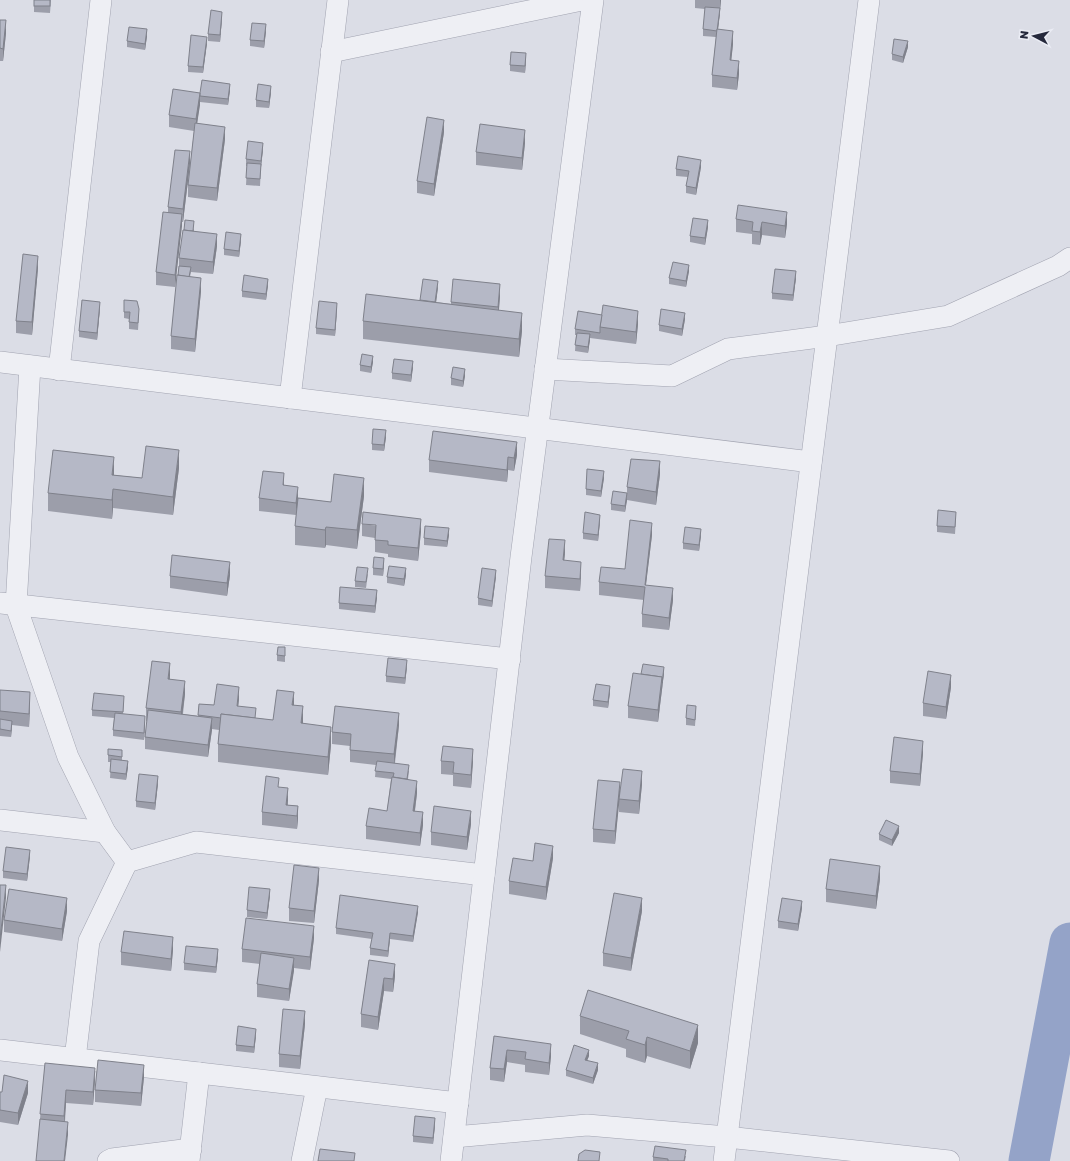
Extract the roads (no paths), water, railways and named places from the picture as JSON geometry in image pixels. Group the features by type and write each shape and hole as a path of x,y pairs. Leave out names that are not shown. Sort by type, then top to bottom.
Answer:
{"street":[{"path":"59,370 101,0"},
{"path":"290,398 338,0"},
{"path":"331,52 582,0"},
{"path":"451,1161 545,369 593,0"},
{"path":"724,1161 869,0"},
{"path":"545,369 672,376 728,349 827,336 948,316 1058,266 1070,258"},
{"path":"0,362 811,462"},
{"path":"30,366 8,604 68,757 105,832 127,862"},
{"path":"8,604 510,659"},
{"path":"0,820 105,832"},
{"path":"75,1059 89,941 127,862 196,842 484,875"},
{"path":"0,1050 458,1103"},
{"path":"108,1161 112,1158 190,1155 199,1073"},
{"path":"302,1161 317,1087"},
{"path":"454,1137 587,1125 727,1136 949,1161"}],"waterway":[{"path":"1029,1161 1070,943"}]}
